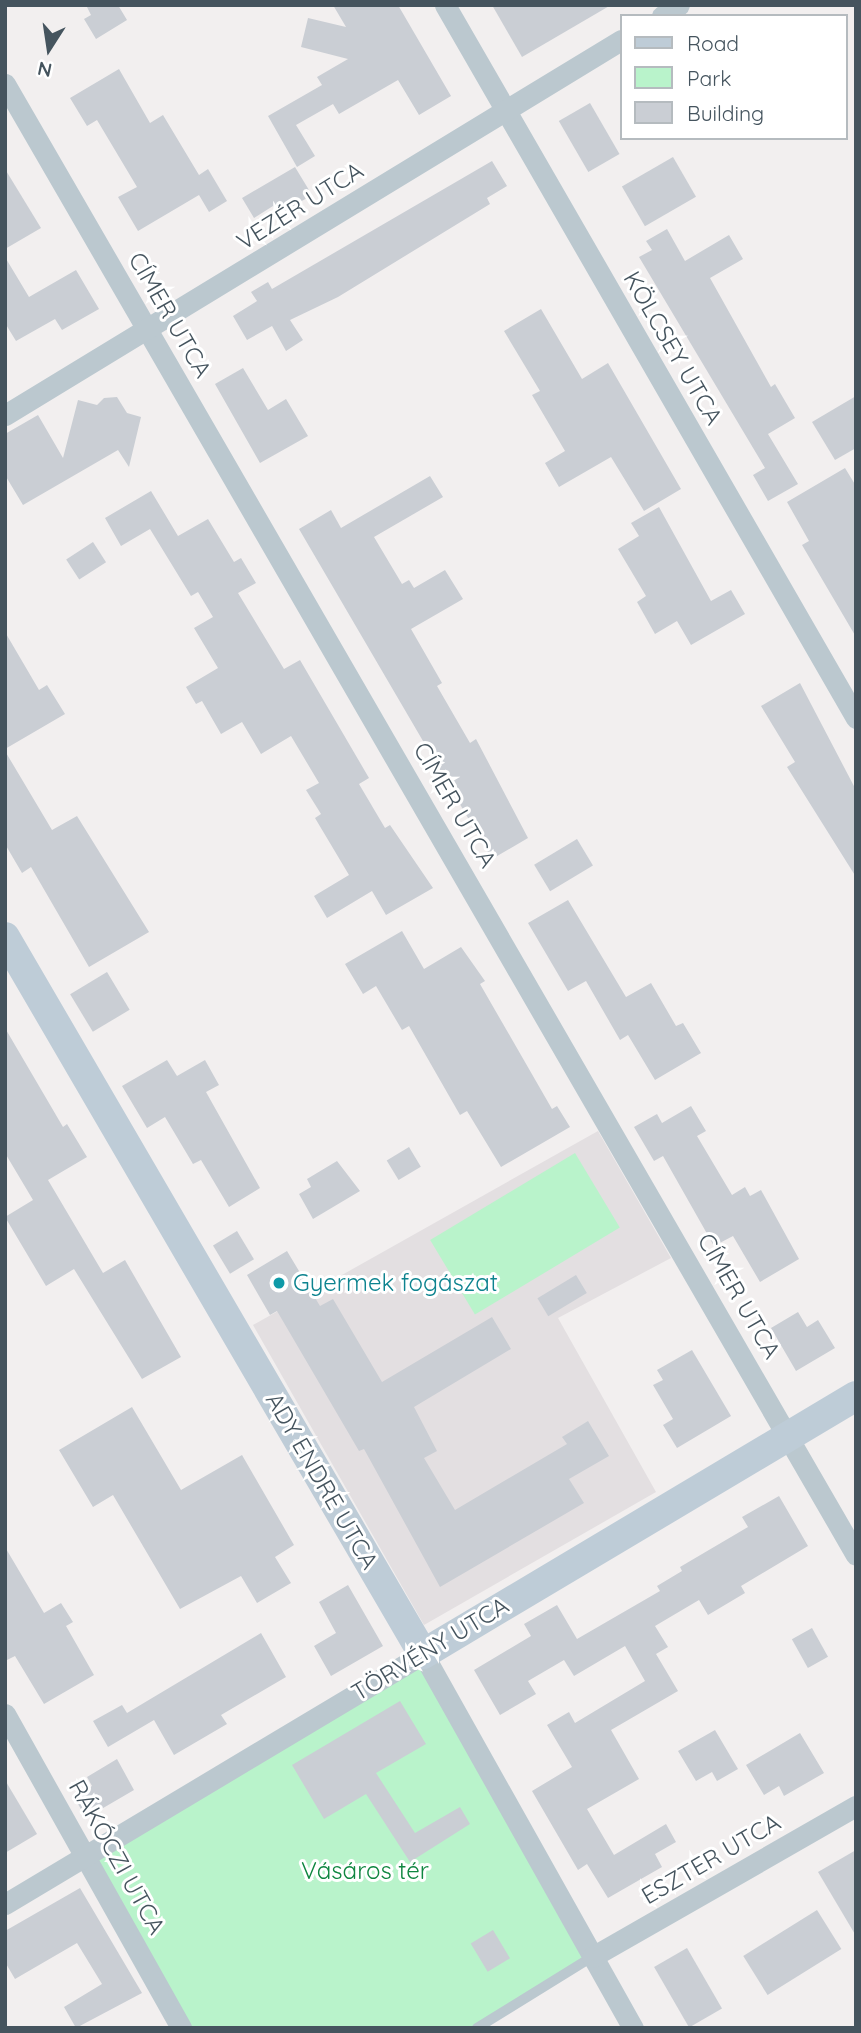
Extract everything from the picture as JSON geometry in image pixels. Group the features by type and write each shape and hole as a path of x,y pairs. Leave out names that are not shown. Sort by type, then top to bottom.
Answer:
{"street":[{"name":"KÖLCSEY UTCA","path":"444,5 856,718"},
{"name":"VEZÉR UTCA","path":"5,415 149,331 620,41"},
{"name":"CÍMER UTCA","path":"5,84 789,1434 856,1555"},
{"name":"ADY ENDRE UTCA","path":"5,937 423,1654 634,2028"},
{"name":"TÖRVÉNY UTCA","path":"5,1904 856,1396"},
{"name":"RÁKÓCZI UTCA","path":"5,1714 88,1856 181,2028"},
{"name":"ESZTER UTCA","path":"592,1957 856,1806"}],"lane":[{"path":"477,2028 592,1957"}],"shaded area":[{"path":"598,1131 671,1258 558,1318 656,1492 424,1625 253,1325"}],"green space":[{"path":"575,1153 620,1228 475,1315 430,1240"},
{"name":"Vásáros tér","path":"423,1654 592,1957 477,2028 181,2028 88,1856"}],"building":[{"path":"86,5 118,5 127,20 96,39 84,19 91,15"},
{"path":"333,5 398,5 451,96 419,115 398,80 339,114 333,104 296,125 315,156 297,167 268,116 322,85 317,77 348,59 301,47 308,18 346,27"},
{"path":"492,5 611,5 522,57"},
{"path":"119,69 150,123 163,115 199,175 208,169 227,201 209,212 199,195 138,231 118,197 137,187 97,120 87,126 70,98"},
{"path":"590,103 620,154 588,172 559,121"},
{"path":"673,157 696,197 645,226 622,186"},
{"path":"492,161 507,186 487,198 490,204 338,297 290,320 303,340 286,351 272,326 247,340 233,316 257,301 251,292 268,282 272,289"},
{"path":"295,167 312,195 278,215 273,206 254,218 242,198"},
{"path":"5,169 41,228 5,249"},
{"path":"667,229 685,261 729,235 743,259 710,278 771,387 775,384 795,418 768,434 798,484 768,501 753,475 765,468 639,257 652,250 646,241"},
{"path":"5,257 29,297 76,270 99,309 62,330 55,319 16,341 5,323"},
{"path":"541,309 582,379 608,363 681,489 644,511 611,457 559,487 545,463 565,451 532,395 540,391 504,331"},
{"path":"243,368 268,410 286,399 308,436 260,463 215,384"},
{"path":"856,396 856,448 835,460 812,422"},
{"path":"117,397 127,413 141,417 129,467 118,450 23,505 5,475 5,434 38,415 63,458 78,400 97,405 104,398"},
{"path":"845,468 856,486 856,637 802,545 809,541 787,502"},
{"path":"430,476 443,497 374,537 402,584 409,580 414,588 445,570 463,599 411,629 442,683 437,686 470,743 476,739 528,838 492,859 299,529 331,510 341,528"},
{"path":"151,491 178,536 208,519 234,562 241,558 256,583 238,593 284,669 300,660 369,778 359,784 385,828 390,825 433,888 386,915 372,891 327,918 314,896 349,875 315,818 321,814 306,790 319,783 291,736 261,754 242,722 221,734 202,701 196,704 186,687 218,668 194,628 213,617 198,592 191,596 150,529 121,546 105,518"},
{"path":"659,507 711,601 731,590 745,614 691,645 677,621 655,634 637,602 646,596 618,549 639,536 631,523"},
{"path":"93,542 106,562 79,580 66,559"},
{"path":"5,632 39,690 47,685 65,714 5,749"},
{"path":"800,683 856,790 856,877 787,767 795,762 761,706"},
{"path":"5,751 52,830 77,816 149,932 89,967 31,867 22,873 5,844"},
{"path":"577,839 593,866 550,891 534,865"},
{"path":"568,900 626,997 651,983 676,1026 683,1023 701,1053 655,1080 628,1035 620,1040 586,981 568,991 528,923"},
{"path":"402,931 424,969 461,947 485,981 480,984 552,1109 557,1106 570,1127 501,1167 467,1111 460,1115 409,1026 402,1030 376,986 363,994 345,964"},
{"path":"107,972 130,1010 93,1032 70,994"},
{"path":"5,1028 63,1127 67,1124 87,1157 48,1180 103,1273 125,1260 181,1357 142,1379 74,1269 46,1286 5,1217 33,1200 5,1153"},
{"path":"167,1060 177,1076 205,1060 219,1085 206,1092 260,1188 229,1207 201,1160 193,1164 165,1117 147,1128 122,1086"},
{"path":"691,1106 706,1131 697,1136 732,1195 745,1187 750,1196 761,1190 799,1259 760,1282 733,1236 714,1246 663,1156 654,1161 634,1127 657,1114 662,1123"},
{"path":"409,1147 421,1167 399,1180 387,1160"},
{"path":"337,1161 360,1191 313,1219 299,1194 311,1187 307,1179"},
{"path":"237,1231 254,1259 230,1274 213,1245"},
{"path":"287,1251 320,1306 333,1299 382,1382 492,1317 511,1349 414,1407 437,1451 424,1458 455,1510 567,1444 562,1437 588,1421 609,1456 569,1479 584,1503 440,1587 364,1449 359,1451 277,1311 270,1315 247,1275"},
{"path":"576,1275 587,1293 548,1316 537,1298"},
{"path":"798,1312 807,1327 818,1320 835,1348 796,1371 771,1328"},
{"path":"692,1350 731,1416 677,1448 663,1425 673,1419 653,1385 663,1380 657,1370"},
{"path":"132,1407 181,1490 242,1455 294,1545 275,1557 291,1583 257,1603 241,1576 180,1609 113,1495 93,1507 59,1450"},
{"path":"779,1496 808,1546 741,1586 745,1593 708,1615 699,1600 655,1626 668,1647 656,1654 678,1691 611,1730 639,1779 587,1809 614,1855 666,1824 676,1842 655,1854 662,1867 608,1898 587,1864 578,1870 532,1791 572,1767 547,1725 569,1712 575,1723 645,1681 625,1646 574,1676 564,1660 528,1681 536,1694 500,1715 474,1670 531,1636 524,1624 557,1605 577,1639 660,1591 657,1586 682,1571 680,1567 748,1527 742,1517"},
{"path":"5,1547 44,1613 61,1603 73,1622 66,1626 94,1675 44,1704 15,1656 5,1661"},
{"path":"348,1585 383,1646 331,1676 314,1646 336,1633 319,1602"},
{"path":"812,1628 828,1657 808,1668 792,1639"},
{"path":"261,1633 286,1677 221,1715 227,1724 174,1755 154,1720 108,1747 93,1721 122,1705 127,1713"},
{"path":"400,1701 426,1744 376,1773 415,1833 460,1807 470,1824 410,1862 366,1794 324,1819 292,1765"},
{"path":"715,1730 738,1769 717,1781 712,1772 696,1781 678,1751"},
{"path":"800,1733 824,1773 784,1796 779,1786 764,1795 746,1765"},
{"path":"117,1759 134,1790 86,1818 74,1797 92,1786 87,1777"},
{"path":"5,1780 37,1834 5,1853"},
{"path":"856,1850 856,1936 818,1872"},
{"path":"80,1888 142,1993 76,2028 64,2007 102,1984 77,1943 15,1979 5,1962 5,1931"},
{"path":"817,1910 841,1949 768,1995 743,1956"},
{"path":"493,1930 510,1958 488,1972 471,1943"},
{"path":"687,1948 722,2009 689,2028 654,1967"}],"place":[{"name":"Gyermek fogászat","path":"279,1283"}]}
